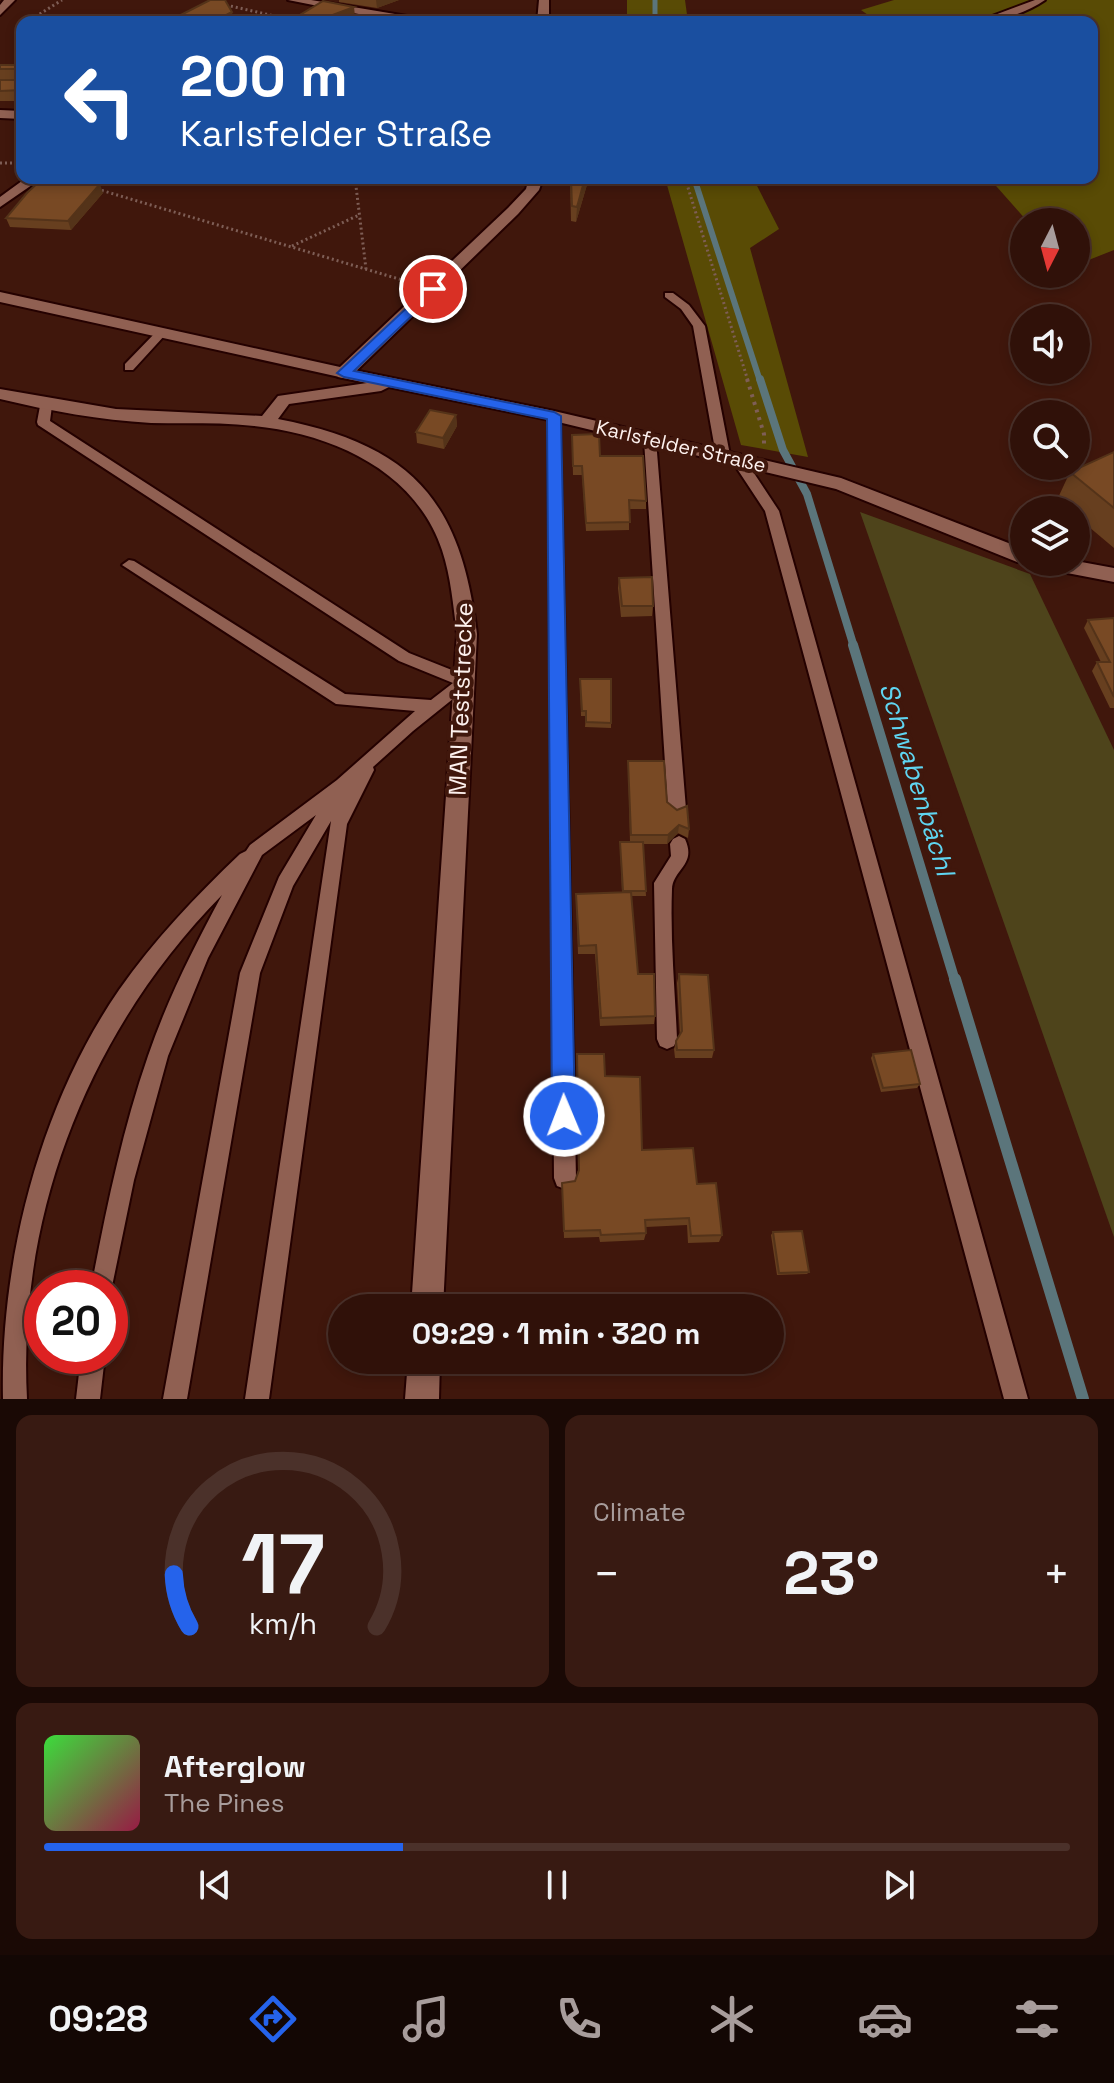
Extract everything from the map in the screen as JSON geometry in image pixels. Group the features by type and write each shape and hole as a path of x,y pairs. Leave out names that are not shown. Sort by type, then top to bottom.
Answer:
{"street":[{"path":"0,12 10,0"},
{"path":"293,0 383,16"},
{"path":"0,203 27,184"},
{"path":"344,373 513,211 534,184"},
{"name":"Karlsfelder Straße","path":"0,297 764,464 841,484 1010,551"},
{"path":"266,422 284,400 394,384"},
{"name":"MAN Teststrecke","path":"0,394 46,406 133,416 266,422 333,436 382,459 418,491 444,529 465,591 466,682 428,1294"},
{"path":"1090,570 1114,575"},
{"path":"422,1399 423,1374"}],"lane":[{"path":"1000,16 1041,0"},
{"path":"669,295 685,307 699,326 730,456 772,511 1016,1399"},
{"path":"129,367 161,333"},
{"path":"46,406 43,422 404,657 466,682"},
{"path":"554,416 565,1178"},
{"path":"650,440 677,809"},
{"path":"129,565 342,700 434,706"},
{"path":"15,1399 12,1354 29,1221 51,1144 74,1086 111,1017 143,969 211,891 256,850 343,785 407,726 466,682"},
{"path":"257,1399 338,824 370,762"},
{"path":"175,1399 250,973 285,883 343,785"},
{"path":"667,1039 663,883 680,858 679,844"},
{"path":"106,1270 123,1180 158,1056 200,954 256,850"},
{"path":"88,1399 91,1374"}],"path":[{"path":"37,16 62,0"},
{"path":"235,0 221,4 274,16"},
{"path":"356,184 366,269"},
{"path":"687,184 764,434 764,464"},
{"path":"94,188 433,289"},
{"path":"291,246 359,215"}],"shaded area":[{"path":"627,0 685,0 687,16 627,16"},
{"path":"894,0 1114,0 1114,250 1090,259 1090,208 1016,208 994,184 1098,184 1098,16 870,16 861,10"},
{"path":"667,184 756,184 779,229 750,248 808,457 741,445"},
{"path":"860,512 1010,567 1010,576 1031,576 1114,750 1114,1237"}],"building":[{"path":"210,0 225,0 232,12 224,16 179,16"},
{"path":"323,1 354,7 330,16 300,15"},
{"path":"0,65 16,65 16,69 0,69"},
{"path":"0,80 16,80 16,90 0,91"},
{"path":"37,184 100,184 68,221 6,218"},
{"path":"571,184 583,184 577,207 572,206"},
{"path":"430,410 456,415 443,438 416,432"},
{"path":"599,434 600,456 643,456 646,501 629,500 630,522 586,523 582,466 573,466 572,435"},
{"path":"1114,452 1114,508 1080,480 1090,480 1090,463"},
{"path":"652,577 653,606 622,606 619,578"},
{"path":"1114,618 1114,697 1097,662 1110,662 1088,620"},
{"path":"580,679 611,679 611,723 586,722 586,711 582,711"},
{"path":"628,761 664,761 667,802 677,810 687,806 689,829 679,825 668,835 631,835"},
{"path":"620,842 643,842 646,891 623,891"},
{"path":"631,892 638,974 654,974 655,1016 601,1018 596,945 579,946 576,894"},
{"path":"679,974 708,975 714,1050 677,1050 676,1041 682,1031"},
{"path":"911,1050 920,1084 883,1088 873,1054"},
{"path":"577,1054 604,1054 605,1076 640,1077 642,1150 693,1148 697,1184 716,1183 722,1235 691,1236 689,1218 645,1220 646,1233 601,1235 600,1230 564,1231 562,1183 575,1181 579,1170"},
{"path":"802,1231 809,1272 779,1273 773,1232"}],"waterway":[{"name":"Schwabenbächl","path":"655,0 655,16"},
{"name":"Schwabenbächl","path":"696,184 760,381"},
{"name":"Schwabenbächl","path":"760,379 783,450 807,494 854,647"},
{"name":"Schwabenbächl","path":"853,645 955,981"},
{"name":"Schwabenbächl","path":"955,979 1083,1399"}],"route":[{"path":"433,289 344,373 554,416 564,1116"}]}
